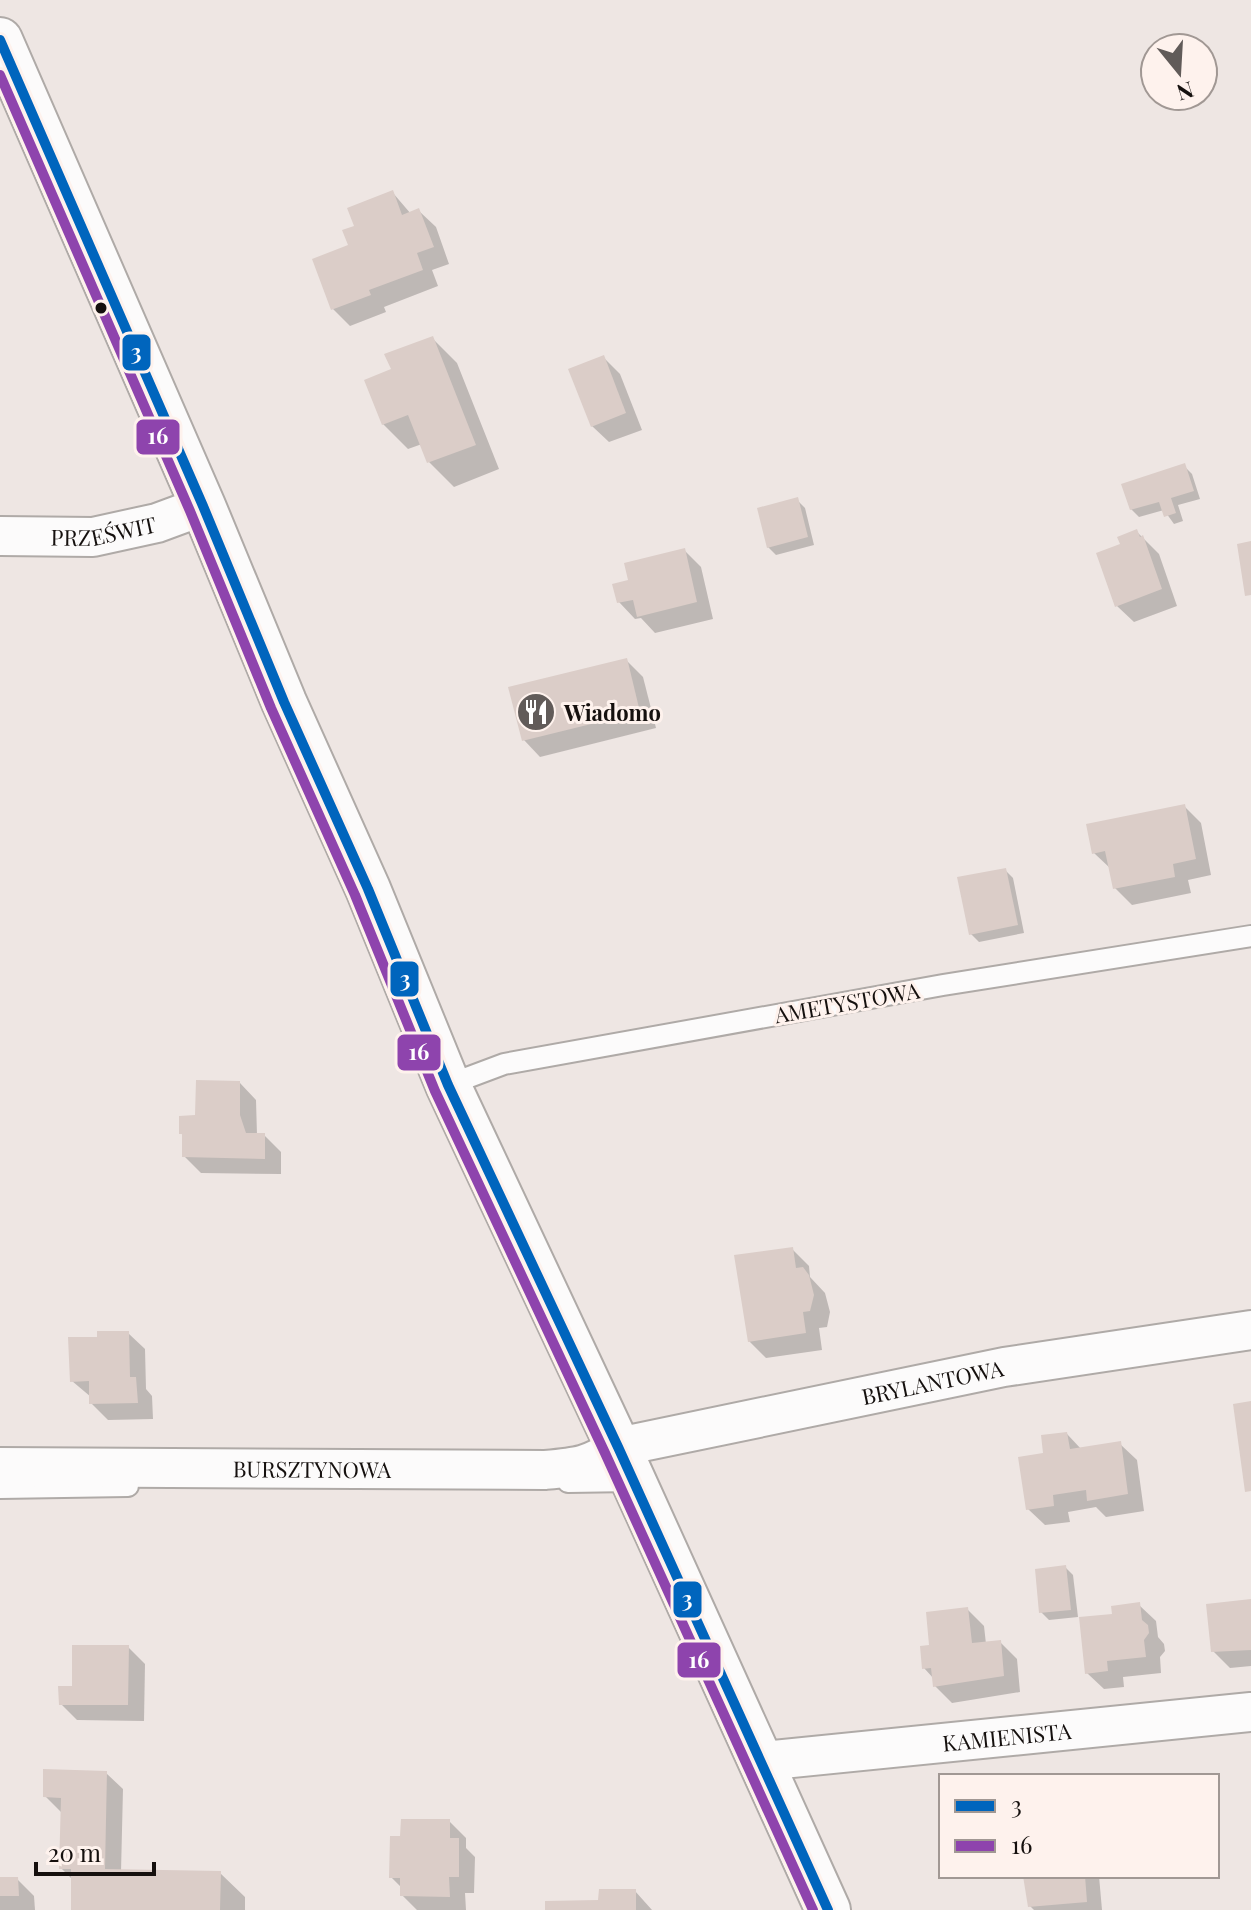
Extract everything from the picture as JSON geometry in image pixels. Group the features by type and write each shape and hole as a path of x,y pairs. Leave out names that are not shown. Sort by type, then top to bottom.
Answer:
{"street":[{"path":"0,40 203,506 284,702 368,889 448,1085 626,1464 828,1910"},
{"name":"PRZEŚWIT","path":"0,536 93,537 157,523 203,506"},
{"name":"BRYLANTOWA","path":"626,1464 1004,1367 1251,1330"},
{"name":"BURSZTYNOWA","path":"0,1467 545,1470 596,1462 626,1464"},
{"name":"KAMIENISTA","path":"762,1761 1251,1712"}],"lane":[{"name":"AMETYSTOWA","path":"448,1085 519,1061 943,985 1251,936"},
{"path":"0,1488 626,1464"}],"building":[{"path":"393,190 402,215 419,208 434,247 417,253 423,270 369,290 371,295 331,310 312,259 348,245 342,230 354,226 347,208"},
{"path":"433,336 476,445 427,463 408,415 382,425 364,380 391,369 384,354"},
{"path":"604,355 626,413 591,427 568,369"},
{"path":"1185,463 1194,491 1171,498 1176,513 1164,517 1159,502 1130,510 1121,484"},
{"path":"798,497 808,537 767,548 757,508"},
{"path":"1137,529 1140,537 1143,535 1162,589 1115,607 1096,553 1120,544 1117,537"},
{"path":"1251,541 1251,595 1245,596 1237,544"},
{"path":"685,548 697,602 637,617 633,600 617,603 612,584 628,580 624,563"},
{"path":"627,658 640,712 522,741 508,687"},
{"path":"1185,804 1196,859 1173,864 1175,877 1113,889 1105,851 1092,854 1086,824"},
{"path":"1006,868 1018,925 969,935 957,877"},
{"path":"196,1080 240,1081 240,1115 246,1133 265,1133 265,1159 182,1157 179,1116 195,1115"},
{"path":"793,1247 796,1268 803,1267 809,1275 814,1295 810,1311 803,1312 806,1333 748,1342 734,1255"},
{"path":"97,1331 129,1331 130,1377 136,1377 138,1403 89,1404 89,1381 70,1382 68,1337 97,1337"},
{"path":"1251,1401 1251,1491 1245,1492 1233,1404"},
{"path":"1067,1432 1070,1449 1121,1441 1128,1494 1087,1501 1086,1490 1053,1495 1054,1506 1026,1510 1018,1457 1043,1453 1041,1435"},
{"path":"1066,1565 1071,1610 1039,1613 1035,1569"},
{"path":"1251,1599 1251,1650 1211,1652 1206,1604"},
{"path":"1140,1602 1142,1620 1148,1625 1149,1633 1144,1640 1146,1657 1107,1661 1108,1671 1085,1674 1079,1617 1112,1614 1111,1606"},
{"path":"968,1607 972,1643 1001,1640 1004,1676 933,1687 931,1668 922,1669 920,1646 929,1645 926,1612"},
{"path":"72,1645 129,1645 128,1705 59,1705 58,1686 72,1686"},
{"path":"43,1769 107,1771 105,1869 221,1871 220,1910 71,1910 71,1869 59,1869 61,1798 43,1797"},
{"path":"401,1819 450,1819 450,1838 459,1838 459,1877 449,1877 450,1897 400,1896 400,1878 389,1878 390,1836 400,1836"},
{"path":"0,1877 18,1877 19,1896 0,1896"},
{"path":"1023,1878 1085,1878 1087,1902 1028,1907"},
{"path":"599,1889 636,1889 636,1910 545,1910 545,1901 598,1900"}],"transit line":[{"name":"3","path":"0,40 203,506 284,702 368,889 448,1085 618,1447 828,1910"},
{"name":"16","path":"0,75 190,511 271,708 355,895 435,1091 605,1453 813,1910"}],"place":[{"name":"Wiadomo","path":"536,712"}]}
